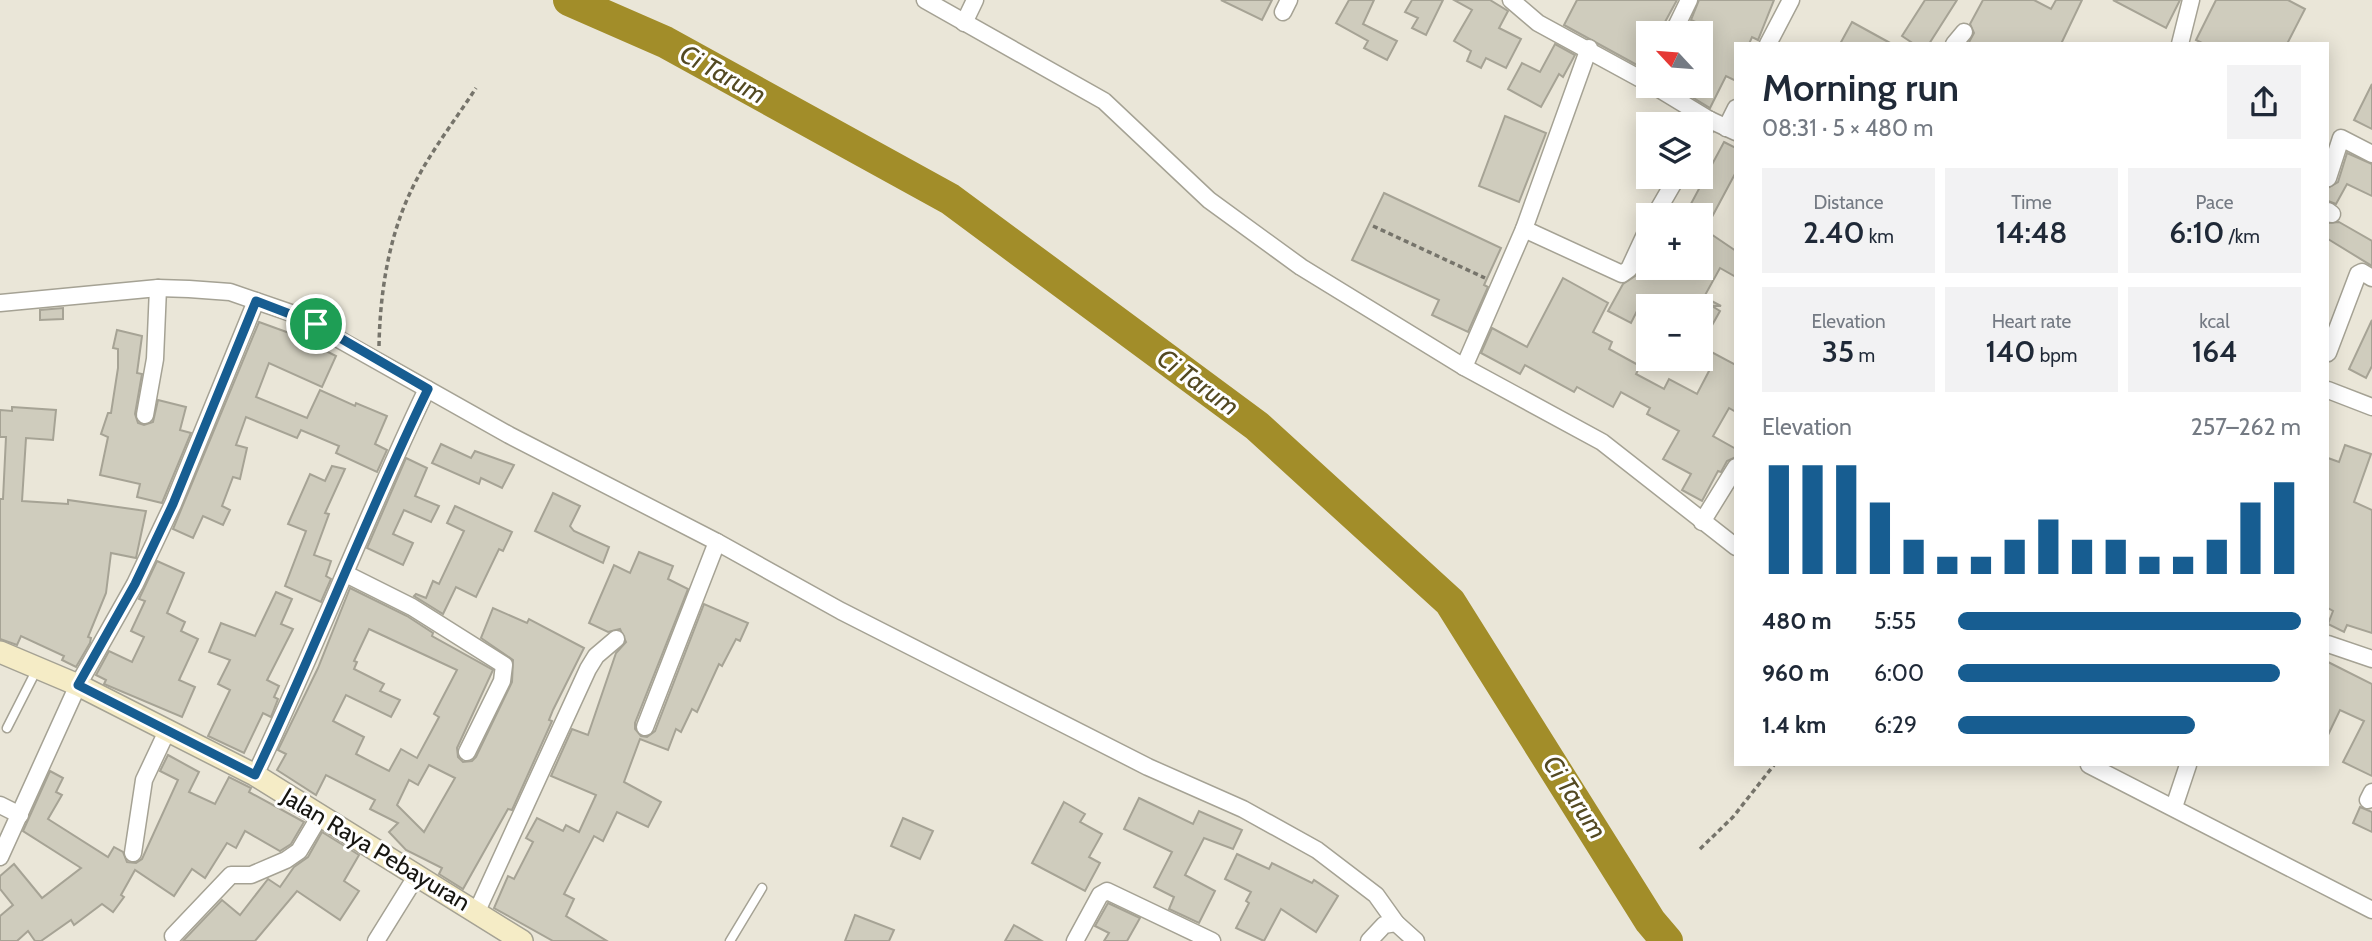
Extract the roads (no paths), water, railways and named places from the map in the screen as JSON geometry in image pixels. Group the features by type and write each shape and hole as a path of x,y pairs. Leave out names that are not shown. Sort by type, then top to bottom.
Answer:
{"main road":[{"name":"Jalan Raya Pebayuran","path":"0,652 78,685 255,775 522,941"}],"street":[{"path":"925,0 1104,101 1209,200 1301,268 1464,367 1602,442 1734,546"},
{"path":"964,23 975,0"},
{"path":"1511,0 1538,23 1589,48 1636,76"},
{"path":"1679,21 1689,0"},
{"path":"1769,42 1790,0"},
{"path":"2180,42 2191,0"},
{"path":"1464,367 1524,229 1589,48"},
{"path":"1674,98 1697,112"},
{"path":"1713,121 1731,130"},
{"path":"2329,171 2341,138 2372,154"},
{"path":"1524,229 1622,274 1629,269 1636,254"},
{"path":"2329,350 2358,274 2362,272 2372,278"},
{"path":"145,415 155,359 158,288"},
{"path":"0,303 158,288 230,292 316,324 428,389 841,611 1148,767 1242,809 1317,850 1376,895 1396,923 1416,941"},
{"path":"0,857 78,685 135,584 173,504 256,301"},
{"path":"255,775 346,574 376,494 428,389"},
{"path":"2329,390 2372,407"},
{"path":"1702,522 1734,470"},
{"path":"645,727 717,542"},
{"path":"346,574 412,607 505,665 502,681 467,751"},
{"path":"477,911 588,670 596,656 616,639"},
{"path":"2329,644 2372,659"},
{"path":"134,853 144,780 168,729"},
{"path":"2091,766 2372,910"},
{"path":"2174,807 2189,766"},
{"path":"0,806 20,816"},
{"path":"173,936 232,875 259,872 293,855 321,814"},
{"path":"376,941 417,875"},
{"path":"1075,941 1100,895 1107,891 1212,941"},
{"path":"1369,941 1384,925 1396,923"}],"lane":[{"path":"7,729 38,666"},
{"path":"730,941 762,888"}],"waterway":[{"name":"Ci Tarum","path":"569,0 665,42 950,199 1257,426 1450,602 1650,921 1667,941"}]}
